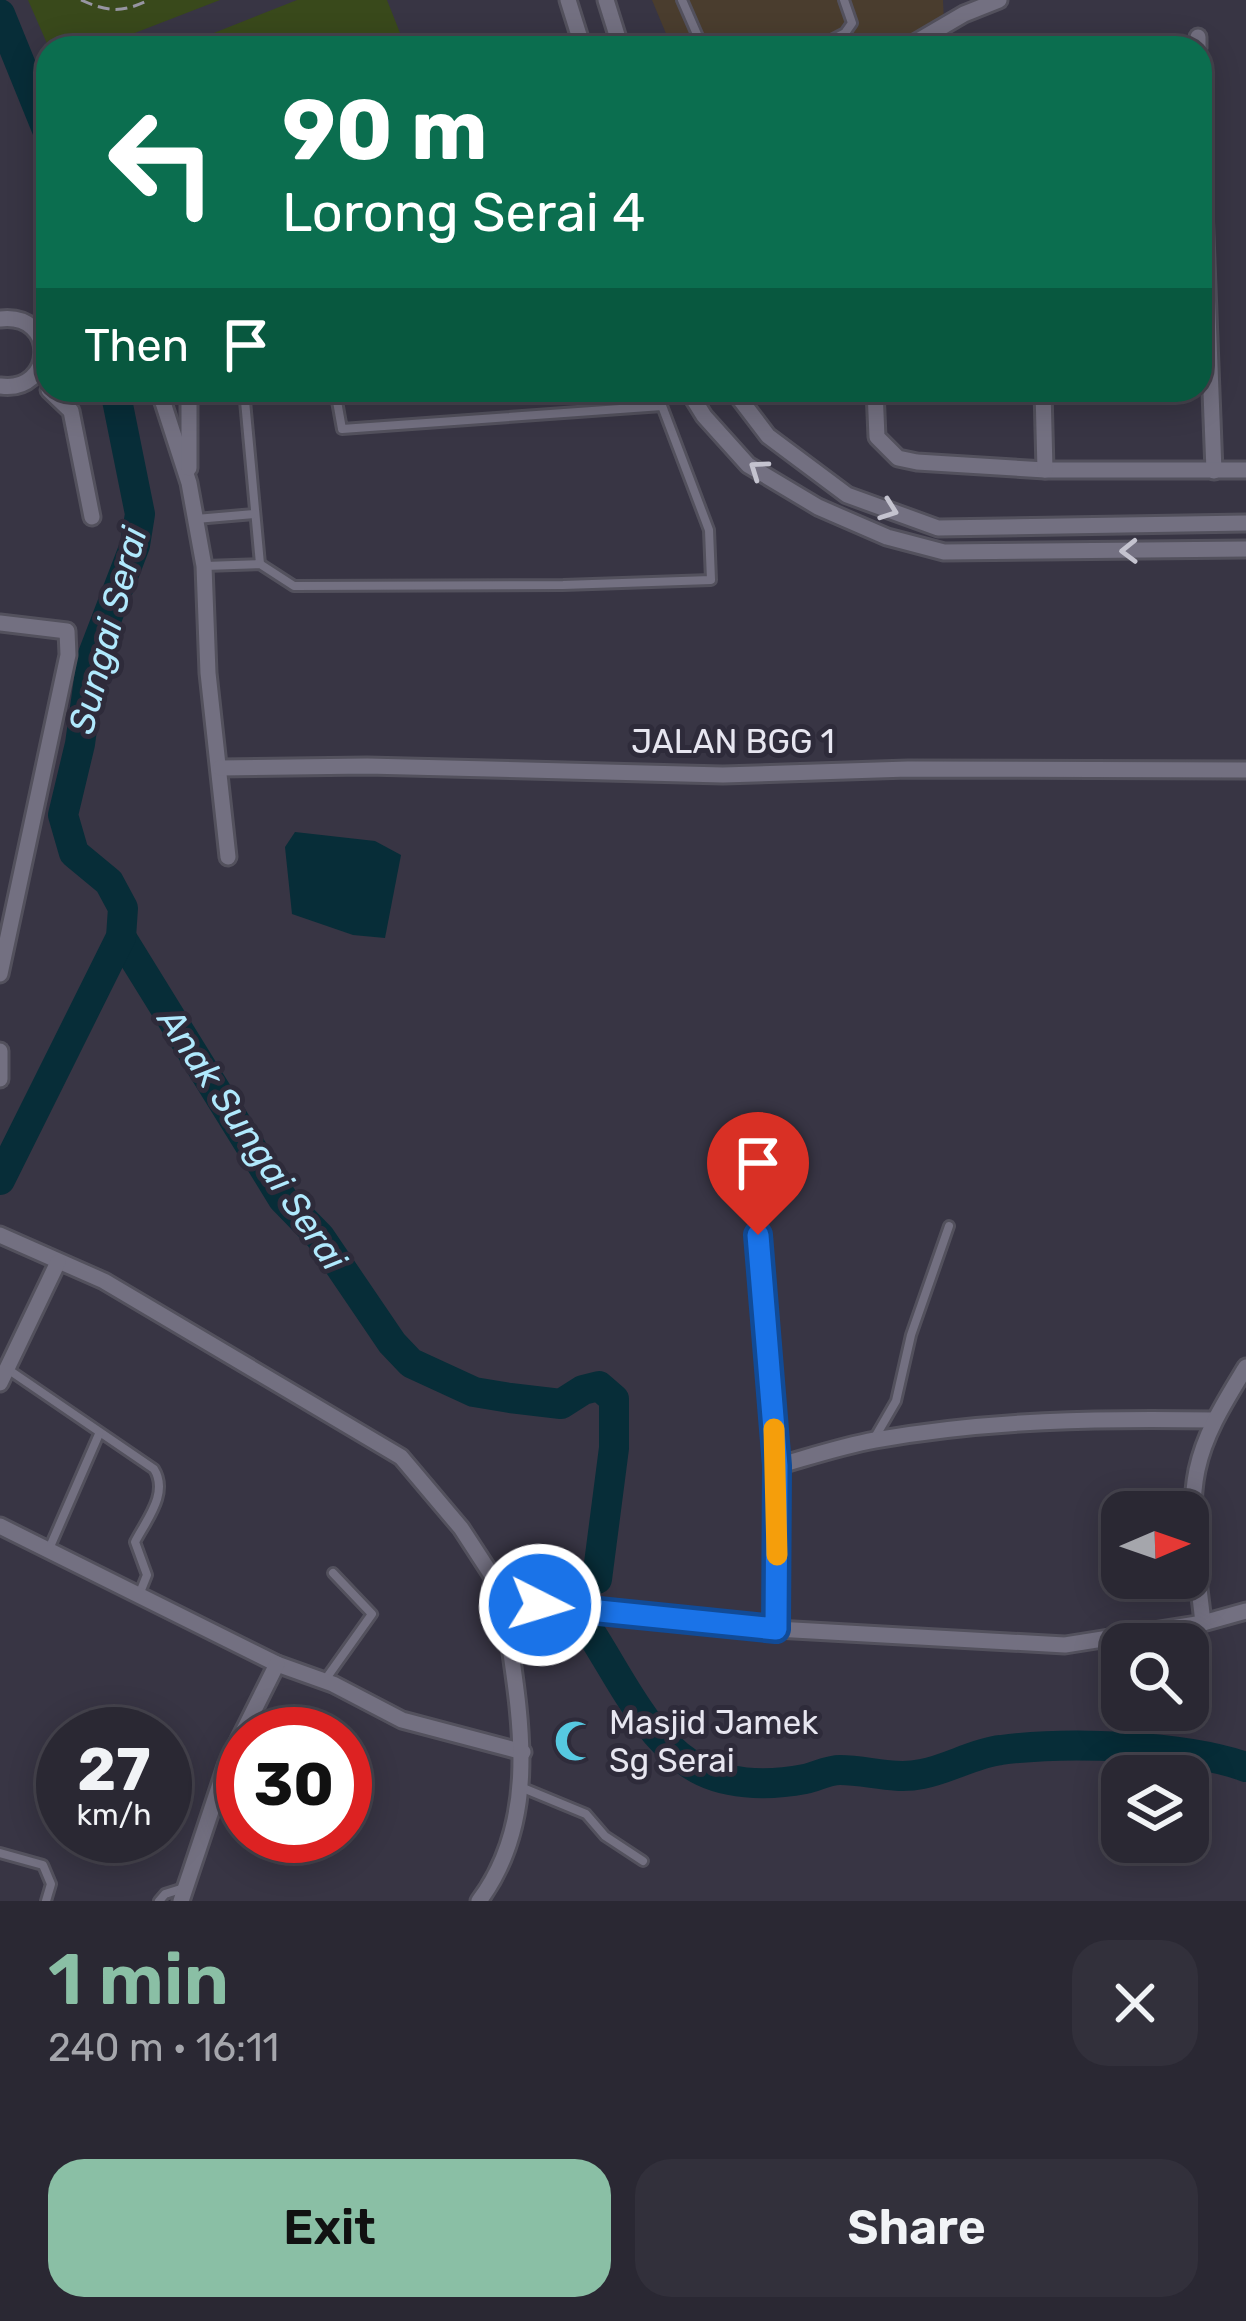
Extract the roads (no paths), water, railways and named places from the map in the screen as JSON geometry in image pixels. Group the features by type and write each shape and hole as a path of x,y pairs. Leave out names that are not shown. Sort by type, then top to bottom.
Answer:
{"street":[{"path":"568,0 579,36"},
{"path":"606,0 617,36"},
{"path":"926,36 999,0"},
{"path":"1,318 24,321 36,329"},
{"path":"0,386 20,385 36,371"},
{"path":"62,402 71,411 92,517"},
{"path":"163,402 189,483 203,566 208,673 228,857"},
{"path":"189,402 189,483"},
{"path":"695,402 748,465 818,507 886,537 944,552 1246,549"},
{"path":"742,402 767,436 847,495 938,528 1246,523"},
{"path":"875,402 877,437 898,458 1045,470 1246,470"},
{"path":"1043,402 1045,470"},
{"path":"1211,402 1214,471"},
{"path":"0,623 67,631 68,655 0,974"},
{"name":"JALAN BGG 1","path":"220,768 367,766 723,775 908,769 1246,770"},
{"path":"0,1051 0,1079"},
{"path":"0,1235 138,1300 401,1457 461,1528 502,1591 523,1752 523,1788 514,1827 478,1901"},
{"path":"758,1235 777,1466 776,1629"},
{"path":"4,1376 58,1262"},
{"path":"1246,1367 1214,1420 1196,1473 1195,1543 1203,1623 1246,1611"},
{"path":"777,1466 873,1440 1021,1423 1214,1420"},
{"path":"0,1526 277,1664 324,1681 402,1720 523,1752"},
{"path":"502,1591 540,1605 776,1629 1065,1645 1101,1639"},
{"path":"183,1894 226,1766 277,1664"}],"lane":[{"path":"682,0 698,36"},
{"path":"839,36 852,23 844,0"},
{"path":"245,402 260,564"},
{"path":"336,402 342,429 662,406"},
{"path":"203,566 260,564 294,586 710,580 709,530 660,402"},
{"path":"196,519 254,514"},
{"path":"873,1440 896,1401 910,1335 949,1226"},
{"path":"4,1376 154,1469 162,1484 135,1542 147,1575 139,1595"},
{"path":"49,1549 99,1434"},
{"path":"324,1681 372,1614 333,1573"},
{"path":"523,1788 586,1814 604,1836 644,1861"},
{"path":"0,1853 43,1865 51,1884 46,1901"},
{"path":"158,1901 165,1894 183,1894"}],"water":[{"path":"295,832 375,841 401,855 385,938 353,935 292,914 285,847"}],"waterway":[{"name":"Sungai Serai","path":"0,14 36,102"},
{"name":"Sungai Serai","path":"0,1180 121,937 123,908 109,882 74,853 63,815 80,744 92,657 135,545 140,514 117,402"},
{"name":"Anak Sungai Serai","path":"121,937 283,1199 320,1237 392,1343 411,1363 474,1392 561,1404 599,1386 614,1399 614,1448 597,1579"},
{"name":"Anak Sungai Serai","path":"591,1633 660,1737 690,1764 716,1777 776,1783 840,1770 911,1776 991,1752 1059,1746 1159,1750 1246,1767"}],"place":[{"name":"Masjid Jamek Sg Serai","path":"575,1741"}]}
